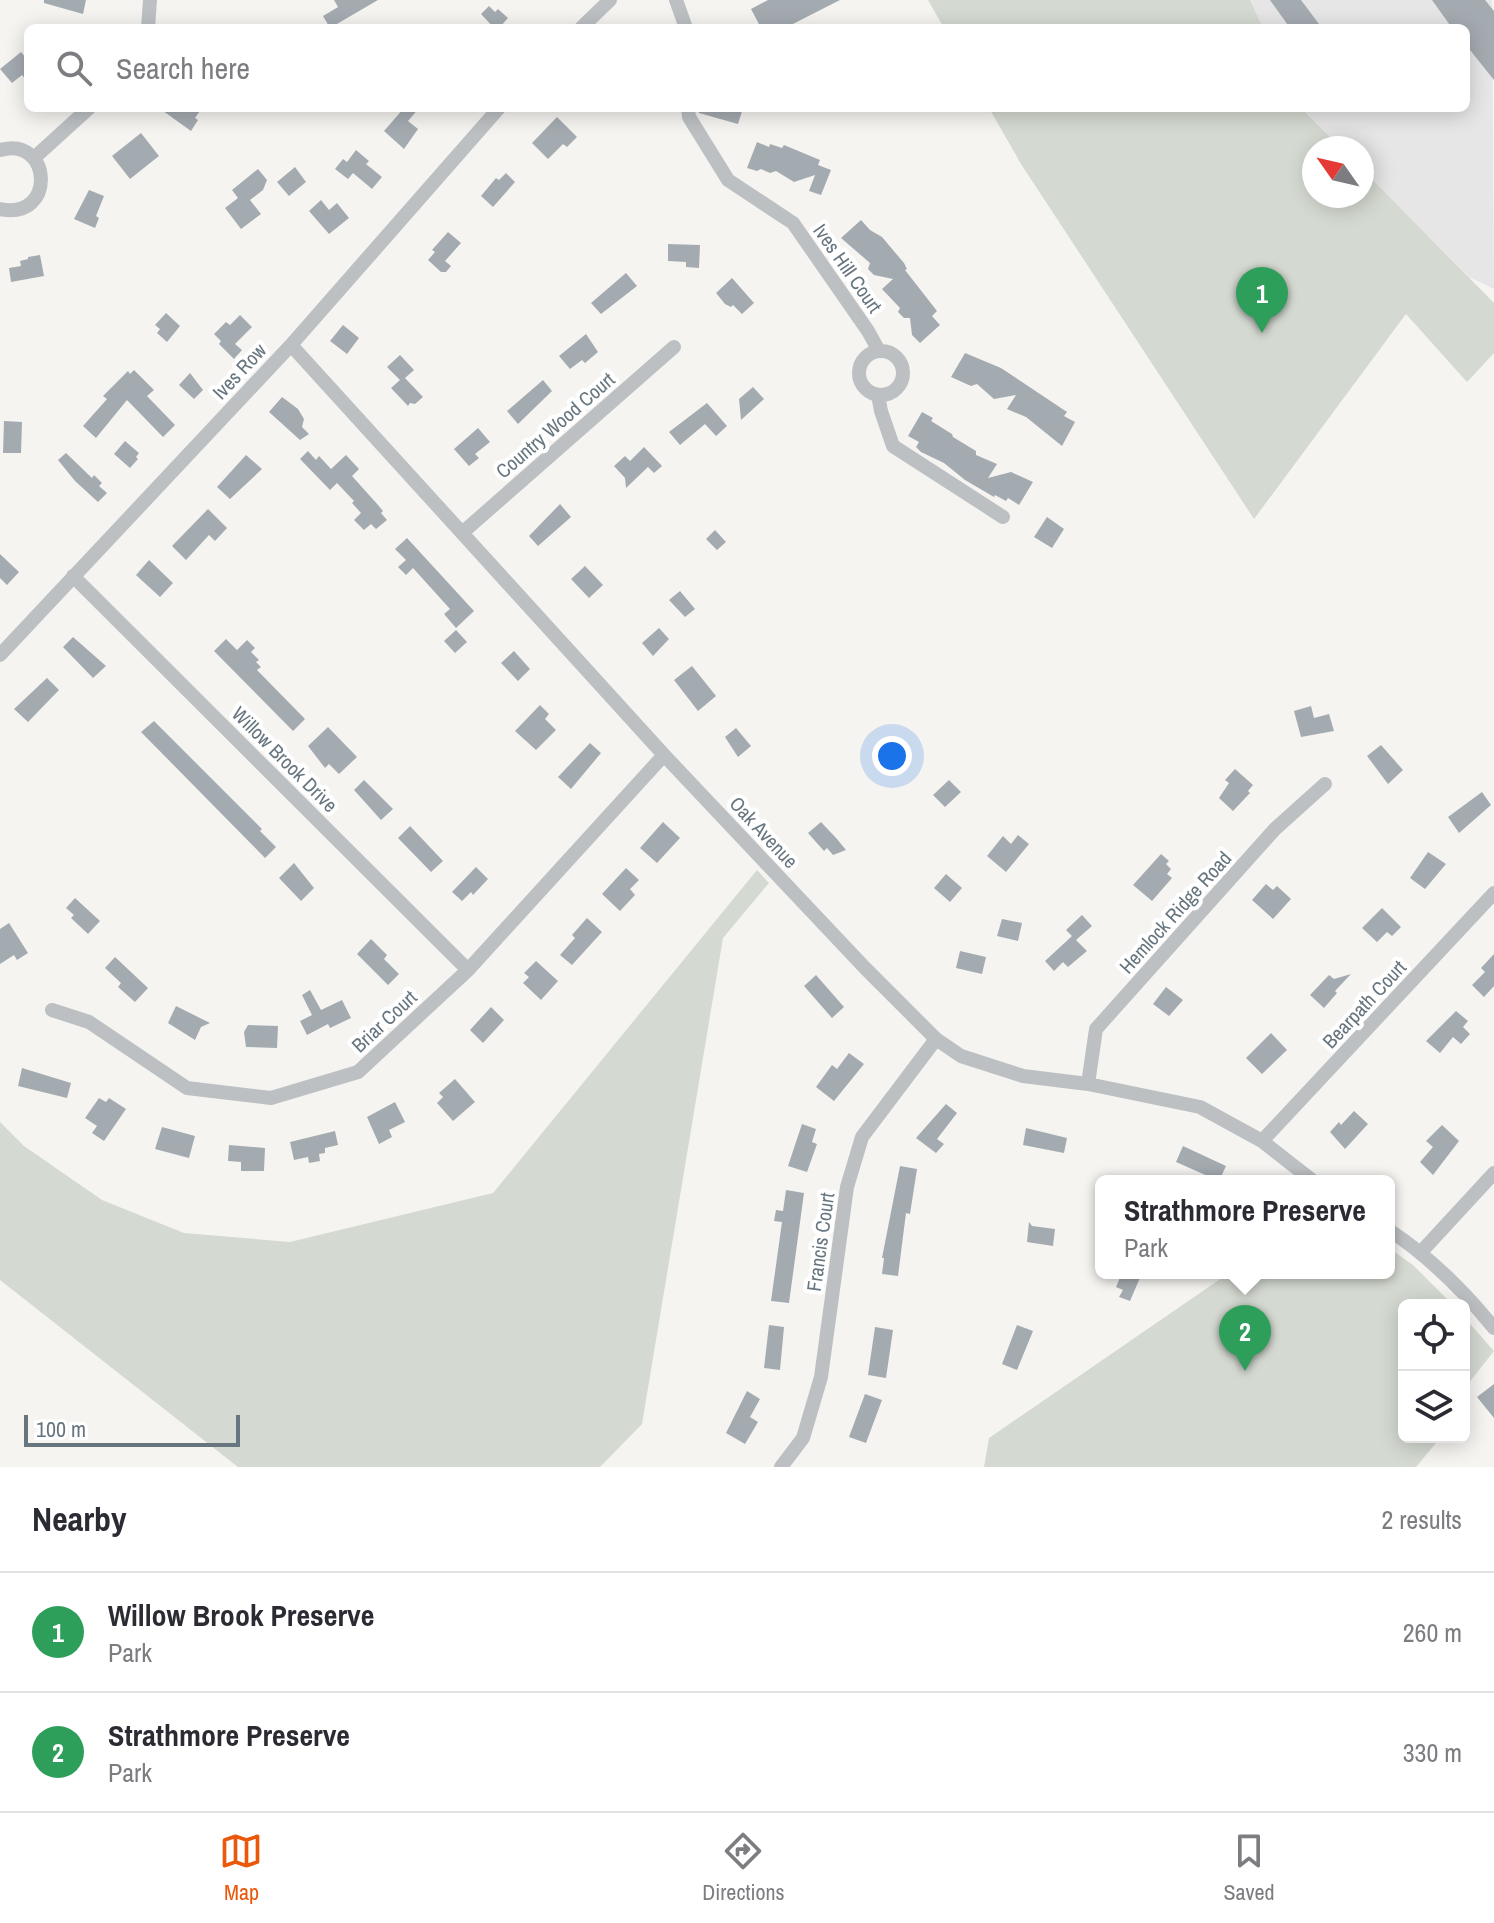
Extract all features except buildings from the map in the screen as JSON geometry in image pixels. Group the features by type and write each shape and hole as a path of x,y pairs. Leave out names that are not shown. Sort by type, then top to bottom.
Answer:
{"street":[{"path":"148,24 150,0"},
{"path":"585,24 610,0"},
{"path":"676,0 685,24"},
{"path":"34,158 85,112"},
{"name":"Ives Row","path":"0,655 291,345 495,112"},
{"name":"Ives Hill Court","path":"688,112 728,180 793,223 879,351 896,357 903,368 902,382 892,393 878,395"},
{"path":"0,150 16,148 34,158 42,176 37,196 22,208 12,211 0,209"},
{"name":"Oak Avenue","path":"291,345 664,755 936,1039 961,1056 1023,1076 1088,1084 1200,1107 1262,1141 1305,1175"},
{"name":"Country Wood Court","path":"462,533 674,347"},
{"path":"879,351 872,353 862,363 859,377 865,389 878,395 893,446 1003,517"},
{"name":"Willow Brook Drive","path":"73,576 468,970"},
{"name":"Briar Court","path":"52,1010 89,1022 187,1088 271,1098 358,1072 468,970 664,755"},
{"name":"Hemlock Ridge Road","path":"1088,1084 1096,1029 1275,829 1325,784"},
{"name":"Bearpath Court","path":"1262,1141 1494,893"},
{"name":"Francis Court","path":"781,1467 803,1438 821,1377 847,1187 862,1137 936,1039"},
{"path":"1422,1251 1494,1173"},
{"path":"1395,1234 1422,1251 1473,1301 1494,1328"}],"shaded area":[{"path":"928,0 1250,0 1261,24 942,24"},
{"path":"1250,0 1492,0 1494,289 1469,277 1374,181 1374,136 1329,136 1305,112 1470,112 1470,24 1261,24"},
{"path":"991,112 1305,112 1329,136 1302,136 1302,208 1374,208 1374,181 1494,303 1494,353 1467,382 1406,314 1254,519 1021,164"},
{"path":"757,870 769,883 723,938 642,1424 600,1467 238,1467 0,1280 0,1122 24,1146 102,1200 184,1233 290,1242 493,1193"},
{"path":"1395,1252 1413,1265 1447,1299 1398,1299 1398,1443 1436,1443 1416,1467 984,1467 989,1438 1220,1279 1395,1279"},
{"path":"1470,1324 1494,1351 1470,1381"}],"place":[{"name":"Willow Brook Preserve","path":"1262,333"},
{"name":"Strathmore Preserve","path":"1245,1371"}]}
